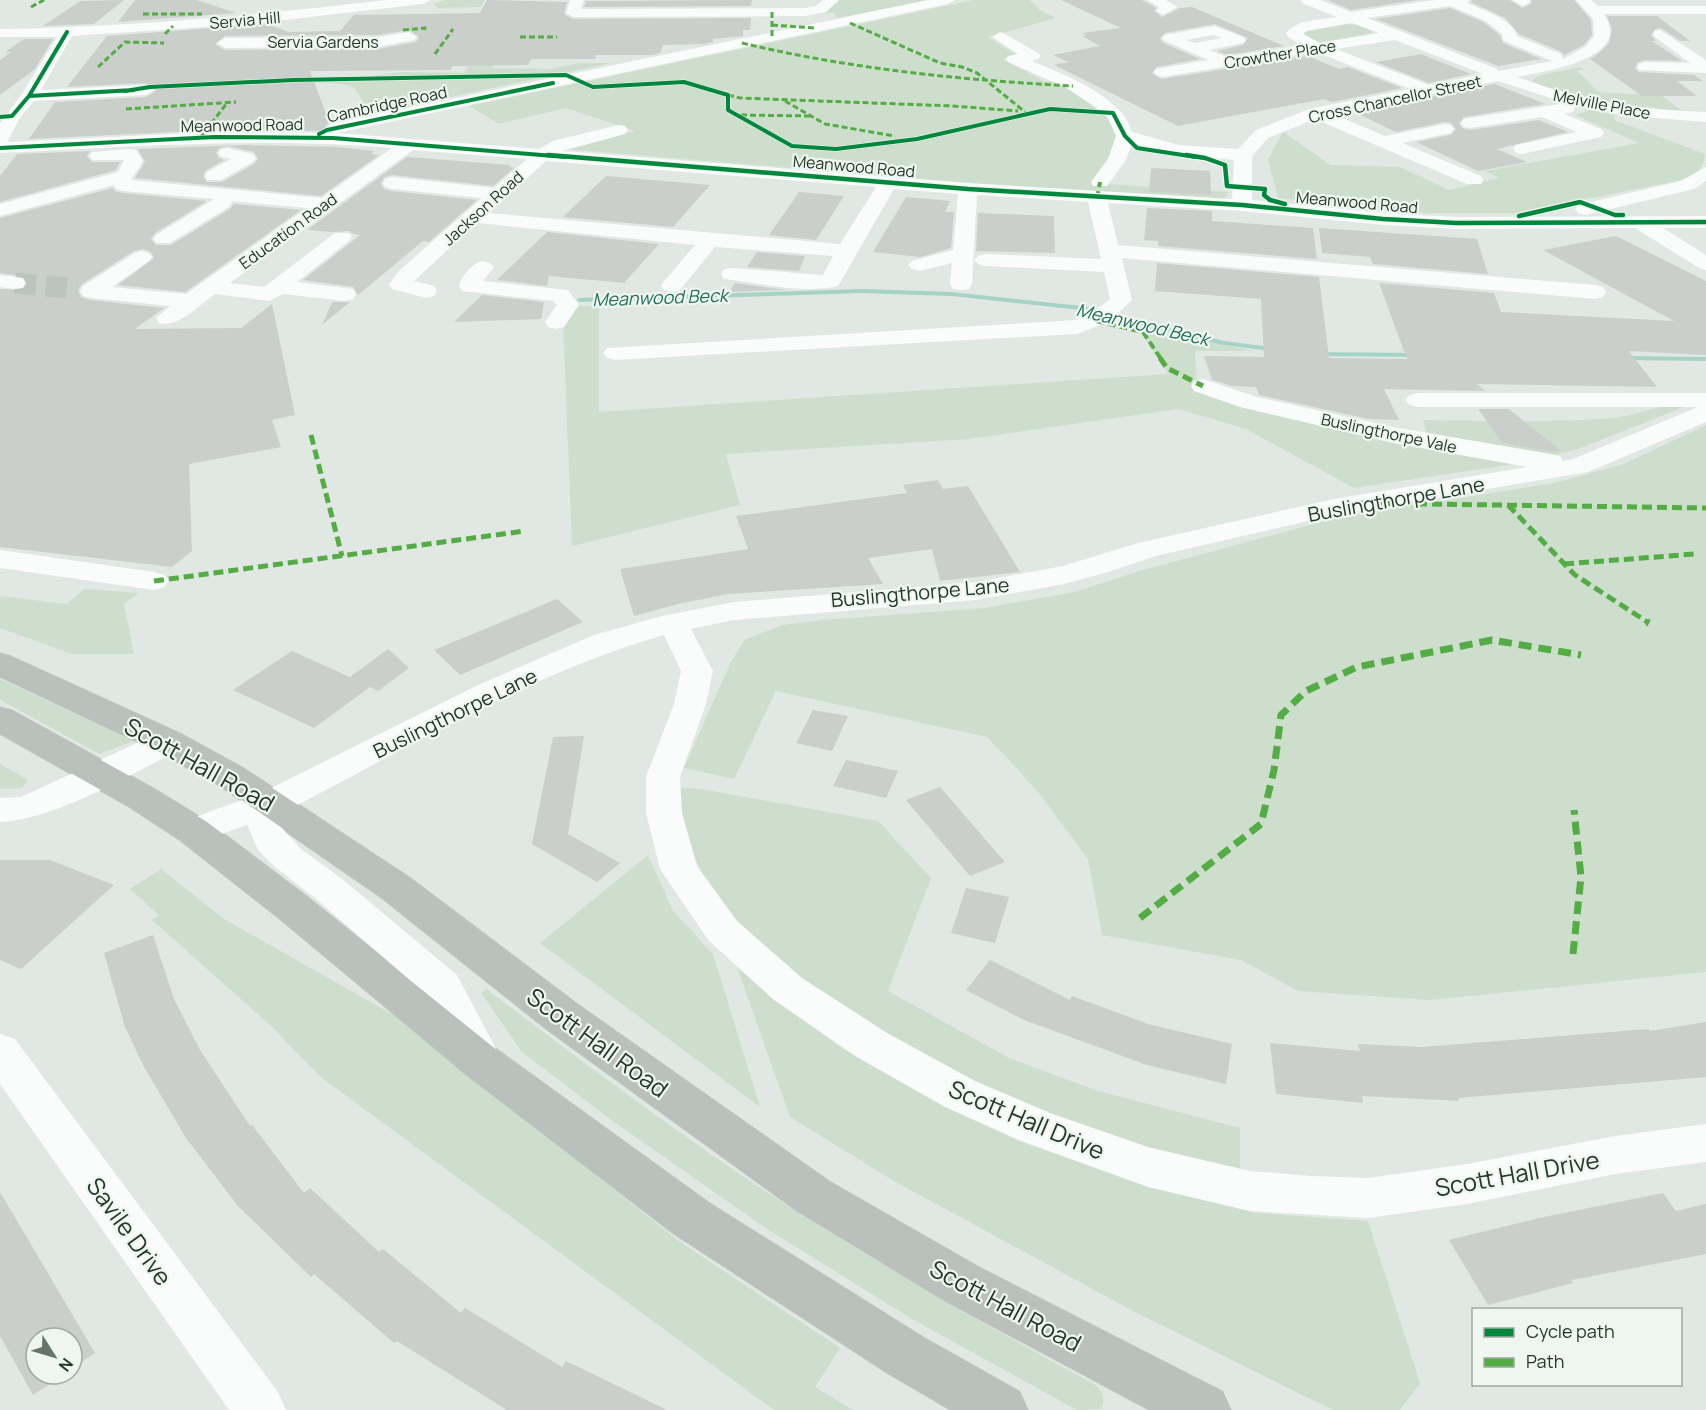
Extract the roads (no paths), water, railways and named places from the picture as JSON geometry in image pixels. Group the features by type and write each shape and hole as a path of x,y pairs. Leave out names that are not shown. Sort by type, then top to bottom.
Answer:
{"highway":[{"name":"Scott Hall Road","path":"0,664 168,742 272,803 396,888 561,1016 813,1196 962,1284 1184,1405"},
{"path":"0,719 142,798 194,831 295,909 483,1063 691,1218 905,1355 1001,1410"}],"street":[{"path":"198,24 244,9 327,0"},
{"path":"578,0 573,13 805,12 821,9 832,0"},
{"name":"Cambridge Road","path":"313,138 327,130 948,0"},
{"name":"Melville Place","path":"1307,0 1538,91 1587,105 1636,113 1706,117"},
{"path":"409,37 427,12 419,1"},
{"name":"Servia Hill","path":"0,33 67,32 198,24 307,15 419,1"},
{"path":"1427,90 1319,48 1294,35 1295,30 1353,17 1456,1 1489,17 1510,33 1509,38"},
{"path":"1588,5 1706,10"},
{"name":"Cross Chancellor Street","path":"1243,155 1262,134 1315,113 1496,74 1569,62 1593,50 1602,37 1604,27 1588,5"},
{"path":"693,12 693,31"},
{"path":"0,210 125,176 134,161 130,154 5,161 6,117 29,96 67,32"},
{"path":"1660,34 1706,67"},
{"name":"Crowther Place","path":"1162,72 1398,35"},
{"path":"409,37 431,37 423,50"},
{"name":"Servia Gardens","path":"217,60 231,43 378,42 409,37"},
{"path":"615,353 1077,327 1110,310 1112,258 1099,190 1117,160 1125,136 1116,116 1098,101 1071,84 1014,59 1033,56 1000,37"},
{"path":"1491,41 1509,38 1556,57"},
{"path":"1436,50 1464,46"},
{"path":"1193,48 1225,62"},
{"path":"1680,48 1706,48"},
{"path":"1506,57 1528,65"},
{"path":"1645,67 1706,67"},
{"path":"71,84 124,82 133,90"},
{"path":"29,96 133,90"},
{"path":"124,114 133,90"},
{"path":"1470,123 1587,105"},
{"path":"1522,149 1595,133 1545,112"},
{"path":"1315,113 1474,180"},
{"path":"183,191 247,158 226,145 235,115 243,114"},
{"path":"1382,142 1445,129"},
{"path":"543,154 560,145 619,130"},
{"path":"1125,136 1179,150 1243,155 1242,205"},
{"name":"Meanwood Road","path":"5,145 226,145 313,138 543,154 968,189 1099,190 1393,220 1456,223 1706,222"},
{"name":"Education Road","path":"167,318 409,144"},
{"name":"Jackson Road","path":"426,291 400,284 543,154"},
{"path":"1117,160 1197,166"},
{"path":"1557,222 1565,214 1687,185 1706,173"},
{"path":"214,176 348,188"},
{"path":"732,274 812,282 830,281 889,182"},
{"path":"392,183 499,194"},
{"path":"123,185 183,191 227,200 326,204"},
{"path":"405,206 432,187"},
{"path":"961,284 968,189"},
{"path":"162,240 227,200"},
{"path":"0,218 44,204"},
{"path":"472,218 846,251"},
{"path":"1639,222 1706,264"},
{"path":"212,287 269,294 342,237"},
{"path":"672,285 710,240"},
{"path":"919,265 963,254"},
{"path":"142,257 83,290 190,301"},
{"path":"985,260 1112,258 1595,292"},
{"path":"424,261 483,267 471,281 470,286 560,295 568,305 556,322"},
{"path":"278,287 345,294"},
{"name":"Buslingthorpe Vale","path":"1203,386 1233,400 1327,418 1379,432 1491,454 1580,466"},
{"path":"1418,400 1706,400"},
{"name":"Buslingthorpe Lane","path":"194,831 272,803 490,692 605,642 673,623 734,610 976,591 1064,575 1148,549 1326,502 1478,485 1580,466 1706,414"},
{"path":"0,559 154,581"},
{"name":"Scott Hall Drive","path":"673,623 696,671 690,704 663,777 664,813 679,869 723,931 788,989 872,1045 960,1094 1035,1127 1148,1167 1250,1191 1312,1196 1368,1198 1467,1184 1615,1155 1706,1143"},
{"path":"0,810 21,808 43,802 168,742"},
{"path":"272,803 264,819 265,829 271,841 288,858 328,888 443,986 483,1063"},
{"name":"Savile Drive","path":"0,1052 260,1410"}],"waterway":[{"name":"Meanwood Beck","path":"580,300 862,291 952,294 1081,308 1224,343 1277,350"},
{"name":"Meanwood Beck","path":"1316,354 1418,355"},
{"name":"Meanwood Beck","path":"1622,358 1706,359"}],"tunnel":[{"path":"15,283 77,289"}]}
